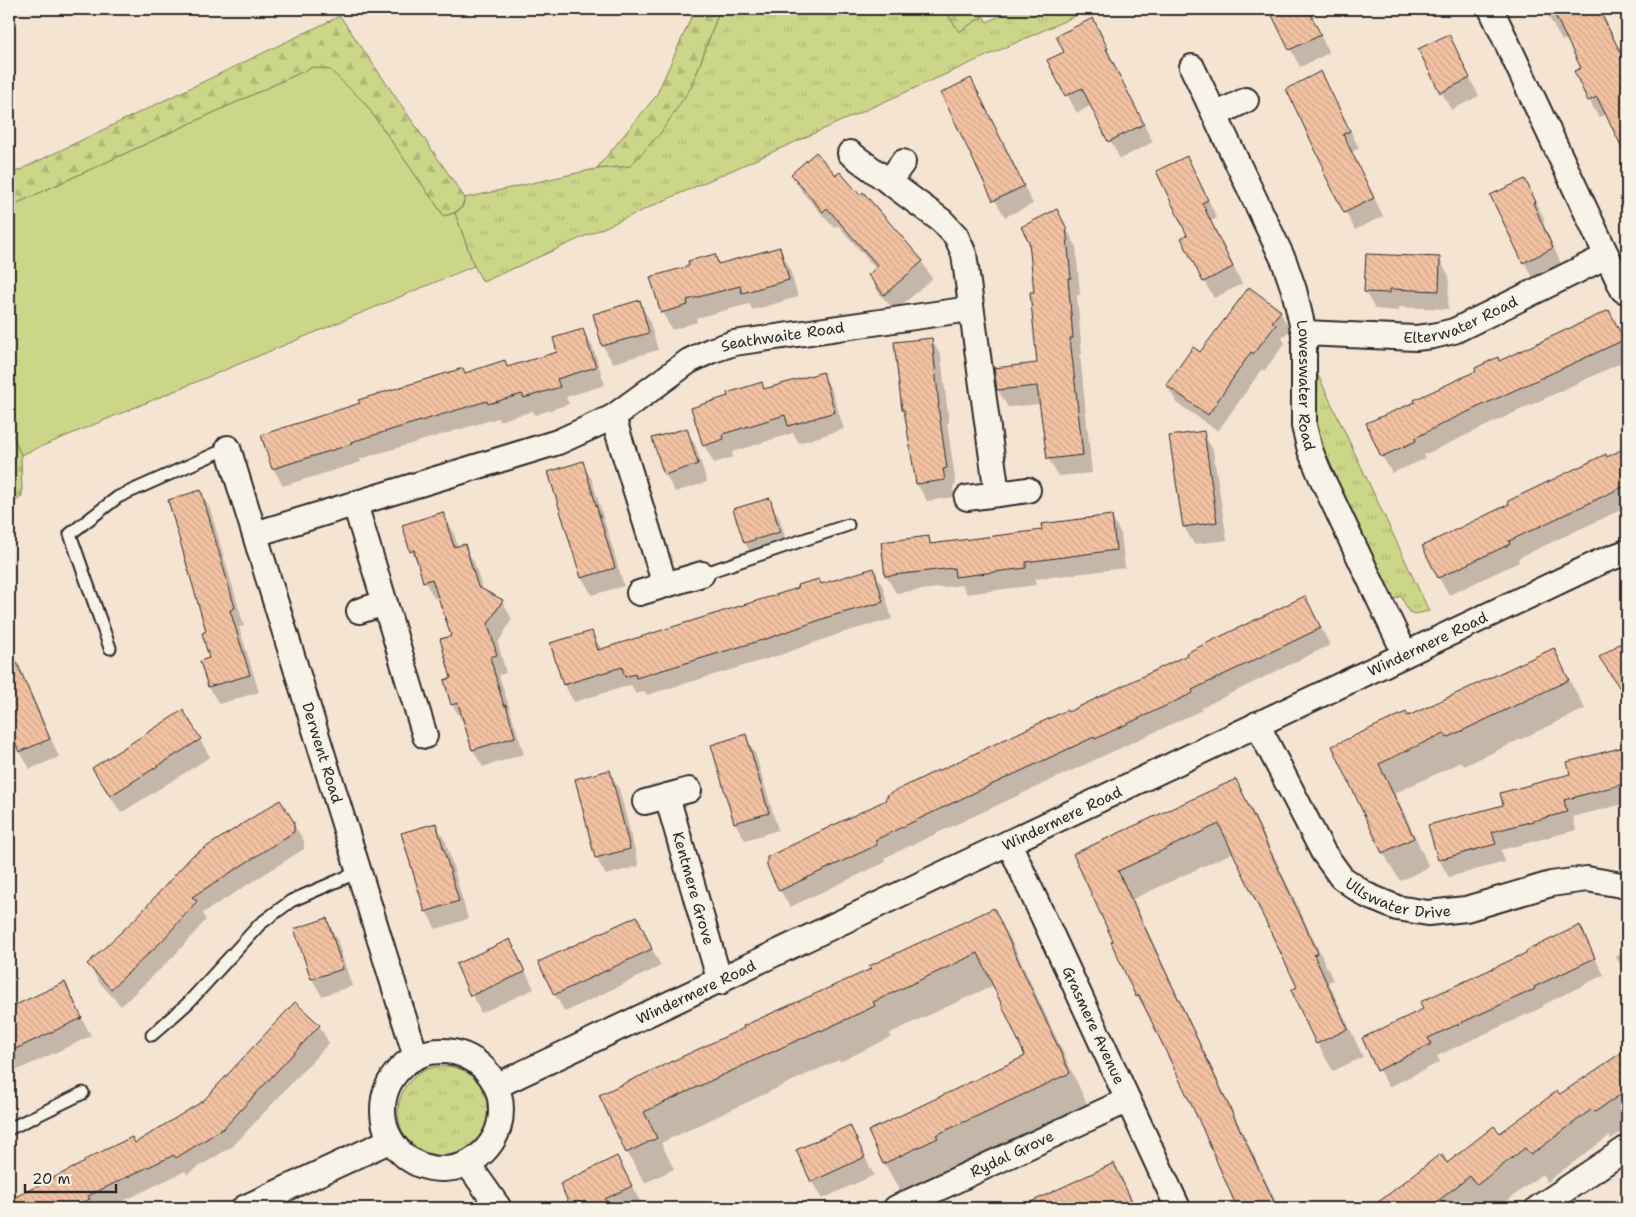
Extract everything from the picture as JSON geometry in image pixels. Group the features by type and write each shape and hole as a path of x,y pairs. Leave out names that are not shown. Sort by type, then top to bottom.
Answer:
{"street":[{"path":"1491,9 1623,290"},
{"name":"Loweswater Road","path":"1192,67 1284,261 1294,290 1304,333 1304,426 1310,450 1405,654"},
{"path":"1215,115 1246,100"},
{"path":"850,153 942,221 956,236 964,254 997,494"},
{"path":"889,182 903,162"},
{"name":"Elterwater Road","path":"1304,333 1416,338 1454,331 1607,256"},
{"name":"Seathwaite Road","path":"255,534 558,442 614,417 689,361 734,343 970,308"},
{"path":"614,417 665,585"},
{"name":"Derwent Road","path":"228,448 416,1057"},
{"path":"966,498 1028,490"},
{"path":"355,504 425,736"},
{"name":"Windermere Road","path":"496,1086 720,982 1405,654 1600,562 1627,552"},
{"path":"639,593 702,574"},
{"path":"359,611 385,603"},
{"name":"Ullswater Drive","path":"1257,724 1323,852 1341,876 1366,895 1397,908 1428,913 1466,909 1551,884 1587,879 1627,886"},
{"name":"Kentmere Grove","path":"689,790 656,799 720,982"},
{"name":"Grasmere Avenue","path":"1009,843 1178,1208"},
{"path":"434,1052 453,1052 471,1058 486,1070 496,1086 501,1104 500,1122 497,1131 494,1139 483,1153 468,1164 451,1168 433,1169 416,1163 402,1153 391,1140 384,1121 384,1102 390,1084 400,1069 416,1057 434,1052"},
{"name":"Rydal Grove","path":"896,1208 1128,1100"},
{"path":"244,1208 391,1140"},
{"path":"1548,1206 1627,1148"},
{"path":"468,1164 499,1208"}],"lane":[{"path":"110,648 70,534 118,497 228,448"},
{"path":"702,574 848,525"},
{"path":"152,1035 188,1003 260,924 291,901 358,872"},
{"path":"9,1129 83,1093"}],"green space":[{"path":"695,9 720,9 692,86 659,135 630,166 596,169 656,96"},
{"path":"720,9 945,9 959,32 983,16 987,22 1014,9 1091,9 483,282 474,266 455,213 462,208 465,198 595,169 630,166 692,86"},
{"path":"945,9 978,9 983,16 959,32"},
{"path":"340,16 465,198 460,208 455,212 444,216 364,102 313,67 9,207 9,175"},
{"path":"313,67 330,70 364,102 444,216 455,213 474,266 21,455 9,425 9,207"},
{"path":"1318,375 1429,611 1415,614 1409,612 1401,596 1394,599 1330,464 1321,444 1317,422"},
{"path":"9,425 21,455 22,496 9,507"},
{"path":"444,1066 461,1070 476,1080 486,1095 490,1112 486,1129 476,1144 461,1154 444,1158 427,1154 412,1144 402,1129 398,1112 402,1095 412,1080 427,1070"}],"building":[{"path":"1269,9 1308,9 1321,35 1289,50"},
{"path":"1552,9 1599,9 1627,66 1627,158 1597,97 1588,101 1574,71 1581,68"},
{"path":"1093,18 1108,49 1106,49 1144,124 1108,142 1082,88 1065,96 1047,60 1064,52 1056,36"},
{"path":"1449,34 1470,78 1440,93 1418,49"},
{"path":"1321,71 1350,131 1343,134 1374,198 1344,213 1286,89"},
{"path":"971,78 1024,186 993,201 941,93"},
{"path":"816,152 836,175 840,172 860,195 863,192 923,261 884,295 868,275 878,266 827,208 823,212 791,174"},
{"path":"1187,156 1208,200 1202,203 1233,267 1203,282 1181,238 1187,235 1156,171"},
{"path":"1525,179 1536,202 1533,203 1553,248 1523,263 1490,195"},
{"path":"1057,209 1066,227 1071,278 1068,278 1073,338 1070,338 1083,455 1047,459 1037,386 997,390 994,368 1037,363 1030,292 1034,292 1029,242 1021,227"},
{"path":"780,247 789,280 742,293 740,286 687,300 688,305 661,313 650,277 689,266 688,261 715,254 718,264"},
{"path":"1366,254 1440,257 1439,291 1390,289 1390,293 1364,292"},
{"path":"1249,287 1281,311 1272,322 1276,325 1253,354 1251,352 1208,415 1166,385 1193,347 1200,352"},
{"path":"640,300 649,333 602,346 593,314"},
{"path":"1609,310 1624,340 1450,420 1415,438 1416,441 1381,457 1366,423 1415,402 1414,400 1476,371 1475,368 1498,357 1499,361"},
{"path":"583,329 596,367 557,379 560,387 524,398 522,394 488,404 487,401 351,442 352,444 272,469 261,435 360,403 358,400 463,368 465,373 505,360 507,367 557,352 553,338"},
{"path":"932,338 938,406 947,468 943,469 945,480 916,484 904,410 902,410 894,342"},
{"path":"823,372 835,412 788,426 785,415 723,434 724,439 703,446 691,408 728,396 727,393 762,382 764,389"},
{"path":"687,428 698,464 664,475 652,438"},
{"path":"1204,431 1217,522 1183,527 1169,436"},
{"path":"1627,447 1627,485 1509,541 1510,544 1438,578 1422,546 1509,504 1508,501 1606,454 1607,457"},
{"path":"583,461 615,568 581,578 548,472"},
{"path":"201,490 235,608 230,610 250,675 208,687 200,661 209,658 202,633 206,631 168,500"},
{"path":"770,498 780,532 744,543 733,509"},
{"path":"443,512 454,547 465,544 478,587 503,600 488,624 497,655 490,657 515,737 472,750 458,703 451,705 444,680 451,678 440,639 451,636 432,579 423,582 414,550 410,552 402,525"},
{"path":"1112,515 1116,550 1026,562 1026,568 955,577 954,568 885,576 881,542 929,536 930,544 1042,530 1041,524"},
{"path":"874,568 883,602 831,616 769,638 636,678 635,674 625,677 622,667 563,685 550,643 592,631 598,650 798,588 797,585 819,579 821,584"},
{"path":"1305,596 1321,628 1192,690 1193,693 1095,739 1094,737 875,840 877,845 779,891 767,866 767,857 886,800 887,795 938,770 1067,710 1068,712"},
{"path":"1627,639 1627,699 1599,657"},
{"path":"9,645 50,739 19,752 9,729"},
{"path":"1554,648 1569,680 1447,738 1444,733 1379,764 1414,838 1382,853 1332,746 1406,712 1408,716"},
{"path":"183,710 201,739 110,796 92,768"},
{"path":"746,734 769,813 734,823 711,745"},
{"path":"1627,746 1627,783 1564,800 1567,812 1492,832 1496,844 1438,860 1428,825 1503,805 1500,793 1570,774 1567,762"},
{"path":"610,770 630,849 595,858 575,779"},
{"path":"1236,779 1318,953 1314,955 1348,1029 1316,1044 1291,990 1297,987 1219,824 1118,871 1277,1208 1237,1208 1201,1125 1139,995 1136,997 1111,942 1113,941 1073,854"},
{"path":"280,800 294,822 294,832 192,897 197,901 162,941 111,989 87,964 135,919 192,856"},
{"path":"436,823 459,901 425,912 401,833"},
{"path":"994,908 1070,1073 936,1135 938,1138 883,1164 868,1131 1025,1056 978,953 873,1002 875,1006 644,1112 657,1138 626,1153 599,1095 744,1028 743,1026 871,969 869,966"},
{"path":"637,916 652,949 554,995 538,962"},
{"path":"327,918 343,969 311,979 294,929"},
{"path":"1580,925 1595,958 1534,987 1535,989 1428,1038 1431,1044 1377,1071 1362,1038 1423,1009 1420,1002 1526,953 1526,951"},
{"path":"510,939 525,972 470,996 456,964"},
{"path":"65,982 82,1018 9,1052 9,1008"},
{"path":"295,1002 320,1025 224,1128 176,1158 174,1155 123,1179 88,1196 90,1199 70,1208 9,1208 9,1200 132,1137 135,1143 203,1101"},
{"path":"1627,1049 1627,1090 1595,1112 1592,1109 1531,1155 1525,1148 1477,1185 1470,1176 1429,1208 1371,1208 1440,1154 1447,1163 1494,1126 1500,1133 1557,1091 1560,1094"},
{"path":"850,1125 865,1157 811,1182 796,1150"},
{"path":"617,1156 632,1186 605,1199 609,1208 571,1208 560,1184"},
{"path":"1114,1163 1135,1208 1018,1208"}]}
